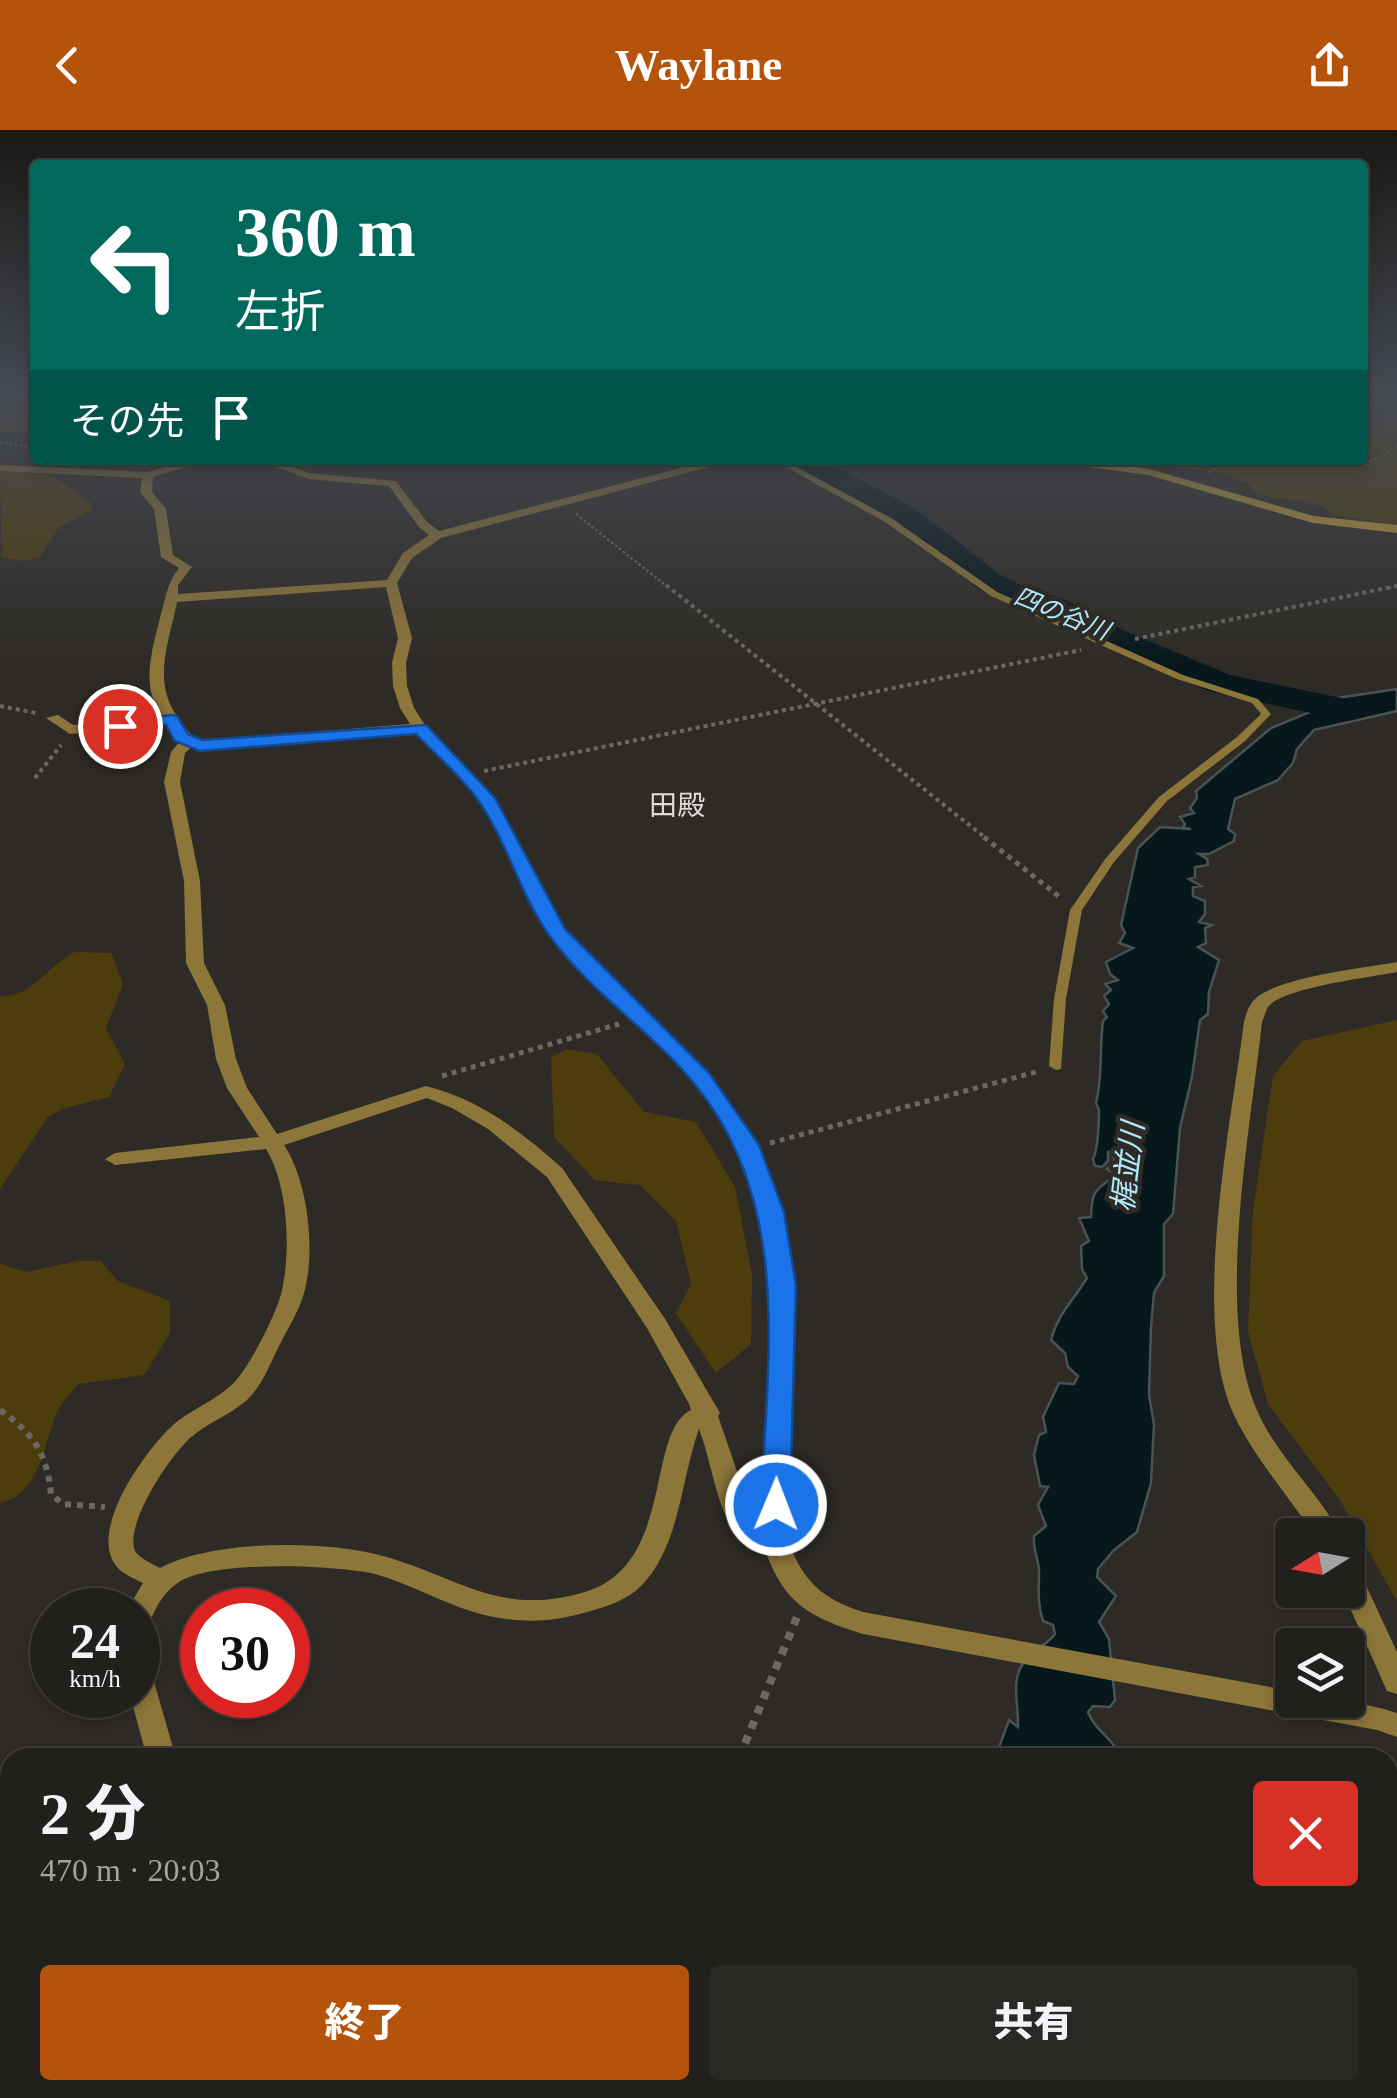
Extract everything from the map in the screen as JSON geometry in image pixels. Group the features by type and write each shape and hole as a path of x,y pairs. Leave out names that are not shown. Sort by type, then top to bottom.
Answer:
{"main road":[{"path":"1183,482 1313,519 1397,529"}],"street":[{"path":"147,482 146,492 160,509 167,558 186,568 172,585 174,598 164,622 154,670 163,708 187,743"},
{"path":"378,482 400,488 418,522 438,535"},
{"path":"647,482 438,535 406,556 391,583 405,638 399,663 400,686 420,728 486,798 556,932 702,1078 747,1145 772,1212 783,1286 775,1541 784,1569 805,1600 825,1612 863,1623 1233,1690 1378,1718 1397,1726"},
{"path":"174,598 391,583"},
{"path":"53,718 70,730 171,720"},
{"path":"160,1581 127,1560 121,1548 128,1506 181,1432 238,1394 252,1377 293,1294 298,1256 292,1184 274,1142 238,1088 226,1059 216,1005 196,963 192,881 172,782 178,752 187,743 216,745 420,728"},
{"path":"1316,1518 1264,1444 1238,1397 1230,1360 1225,1257 1232,1172 1253,1022 1260,1003 1272,994 1397,967"},
{"path":"115,1159 274,1142 426,1092 483,1119 531,1150 555,1172 688,1375 708,1413 722,1447 740,1525 758,1540 775,1541"},
{"path":"154,1588 182,1568 222,1561 331,1560 375,1564 500,1612 528,1612 591,1601 621,1587 638,1573 656,1530 686,1431 694,1418 708,1413"},
{"path":"1364,1608 1397,1683"},
{"path":"150,1718 159,1748"}],"lane":[{"path":"823,482 888,520 994,594 1197,684 1255,702 1266,714 1241,739 1163,799 1110,860 1076,910 1060,999 1056,1066"}],"path":[{"path":"558,502 1076,910"},
{"path":"1139,638 1397,586"},
{"path":"464,774 1106,645"},
{"path":"0,706 53,718"},
{"path":"35,778 70,730"},
{"path":"436,1078 639,1017"},
{"path":"747,1145 772,1143 898,1112 1056,1066"},
{"path":"0,1410 30,1430 48,1458 51,1494 63,1504 128,1506"},
{"path":"743,1748 805,1600"}],"shaded area":[{"path":"0,482 60,482 92,503 92,510 59,527 40,557 22,561 2,557"},
{"path":"1244,482 1397,482 1397,525 1336,515 1321,506 1292,499 1274,499 1255,492"},
{"path":"75,952 111,953 123,984 106,1028 125,1064 109,1097 64,1108 48,1117 0,1189 0,996 32,986"},
{"path":"1397,1020 1397,1601 1365,1544 1365,1518 1350,1518 1268,1404 1248,1331 1253,1210 1273,1076 1302,1041"},
{"path":"566,1049 597,1054 644,1112 696,1122 735,1187 752,1275 751,1344 716,1373 676,1313 691,1284 676,1221 640,1185 595,1180 554,1137 551,1058"},
{"path":"78,1261 100,1261 118,1281 170,1301 170,1333 144,1375 78,1384 58,1410 33,1478 14,1498 0,1503 0,1264 27,1272"}],"water":[{"name":"梶並川","path":"1397,689 1397,711 1314,730 1278,780 1235,799 1228,829 1235,834 1234,841 1209,854 1199,854 1207,859 1208,865 1195,867 1195,877 1189,879 1201,886 1193,887 1193,896 1205,901 1205,914 1199,922 1212,925 1205,928 1206,943 1198,947 1219,960 1209,992 1208,1014 1200,1020 1180,1128 1173,1214 1164,1224 1164,1276 1154,1293 1149,1395 1154,1424 1151,1483 1137,1532 1098,1569 1097,1577 1116,1596 1099,1622 1109,1639 1115,1700 1110,1707 1093,1706 1088,1712 1115,1748 999,1748 1009,1720 1018,1727 1019,1672 1029,1656 1055,1634 1053,1625 1043,1621 1039,1602 1034,1536 1046,1526 1038,1505 1048,1487 1040,1486 1034,1455 1039,1435 1046,1432 1043,1417 1059,1383 1074,1384 1078,1376 1068,1367 1065,1353 1051,1340 1061,1315 1087,1278 1082,1269 1081,1246 1089,1241 1079,1218 1091,1217 1095,1194 1115,1174 1107,1169 1115,1162 1112,1153 1108,1152 1108,1161 1102,1167 1095,1166 1093,1159 1099,1110 1096,1103 1103,1021 1107,1017 1103,1011 1109,1004 1104,996 1111,990 1105,984 1118,980 1110,974 1106,962 1133,948 1119,943 1125,933 1121,925 1138,848 1160,827 1191,829 1183,828 1180,817 1194,813 1190,808 1197,798 1196,791 1271,728 1315,710 1314,705 1324,700"}],"waterway":[{"name":"四の谷川","path":"843,482 906,515 988,581 1017,596 1051,605 1111,637 1220,684 1348,710"}],"district":[{"name":"田殿","path":"677,805"}],"route":[{"path":"120,726 171,720 181,738 200,746 420,728 486,798 556,932 702,1078 747,1145 772,1212 783,1286 776,1505"}]}
